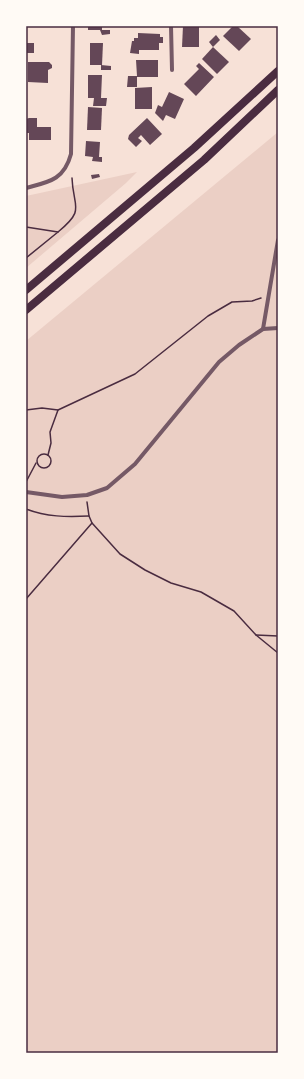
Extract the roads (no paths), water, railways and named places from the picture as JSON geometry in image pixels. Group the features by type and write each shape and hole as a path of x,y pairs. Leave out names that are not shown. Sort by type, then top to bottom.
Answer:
{"highway":[{"path":"26,290 194,148 278,71"},
{"path":"26,310 204,160 278,90"}],"street":[{"path":"26,188 49,182 63,172 71,154 73,26"},
{"path":"171,26 172,70"},
{"path":"263,330 278,240"},
{"path":"26,492 62,497 87,495 107,488 135,464 219,362 239,345 263,330 278,328"}]}
